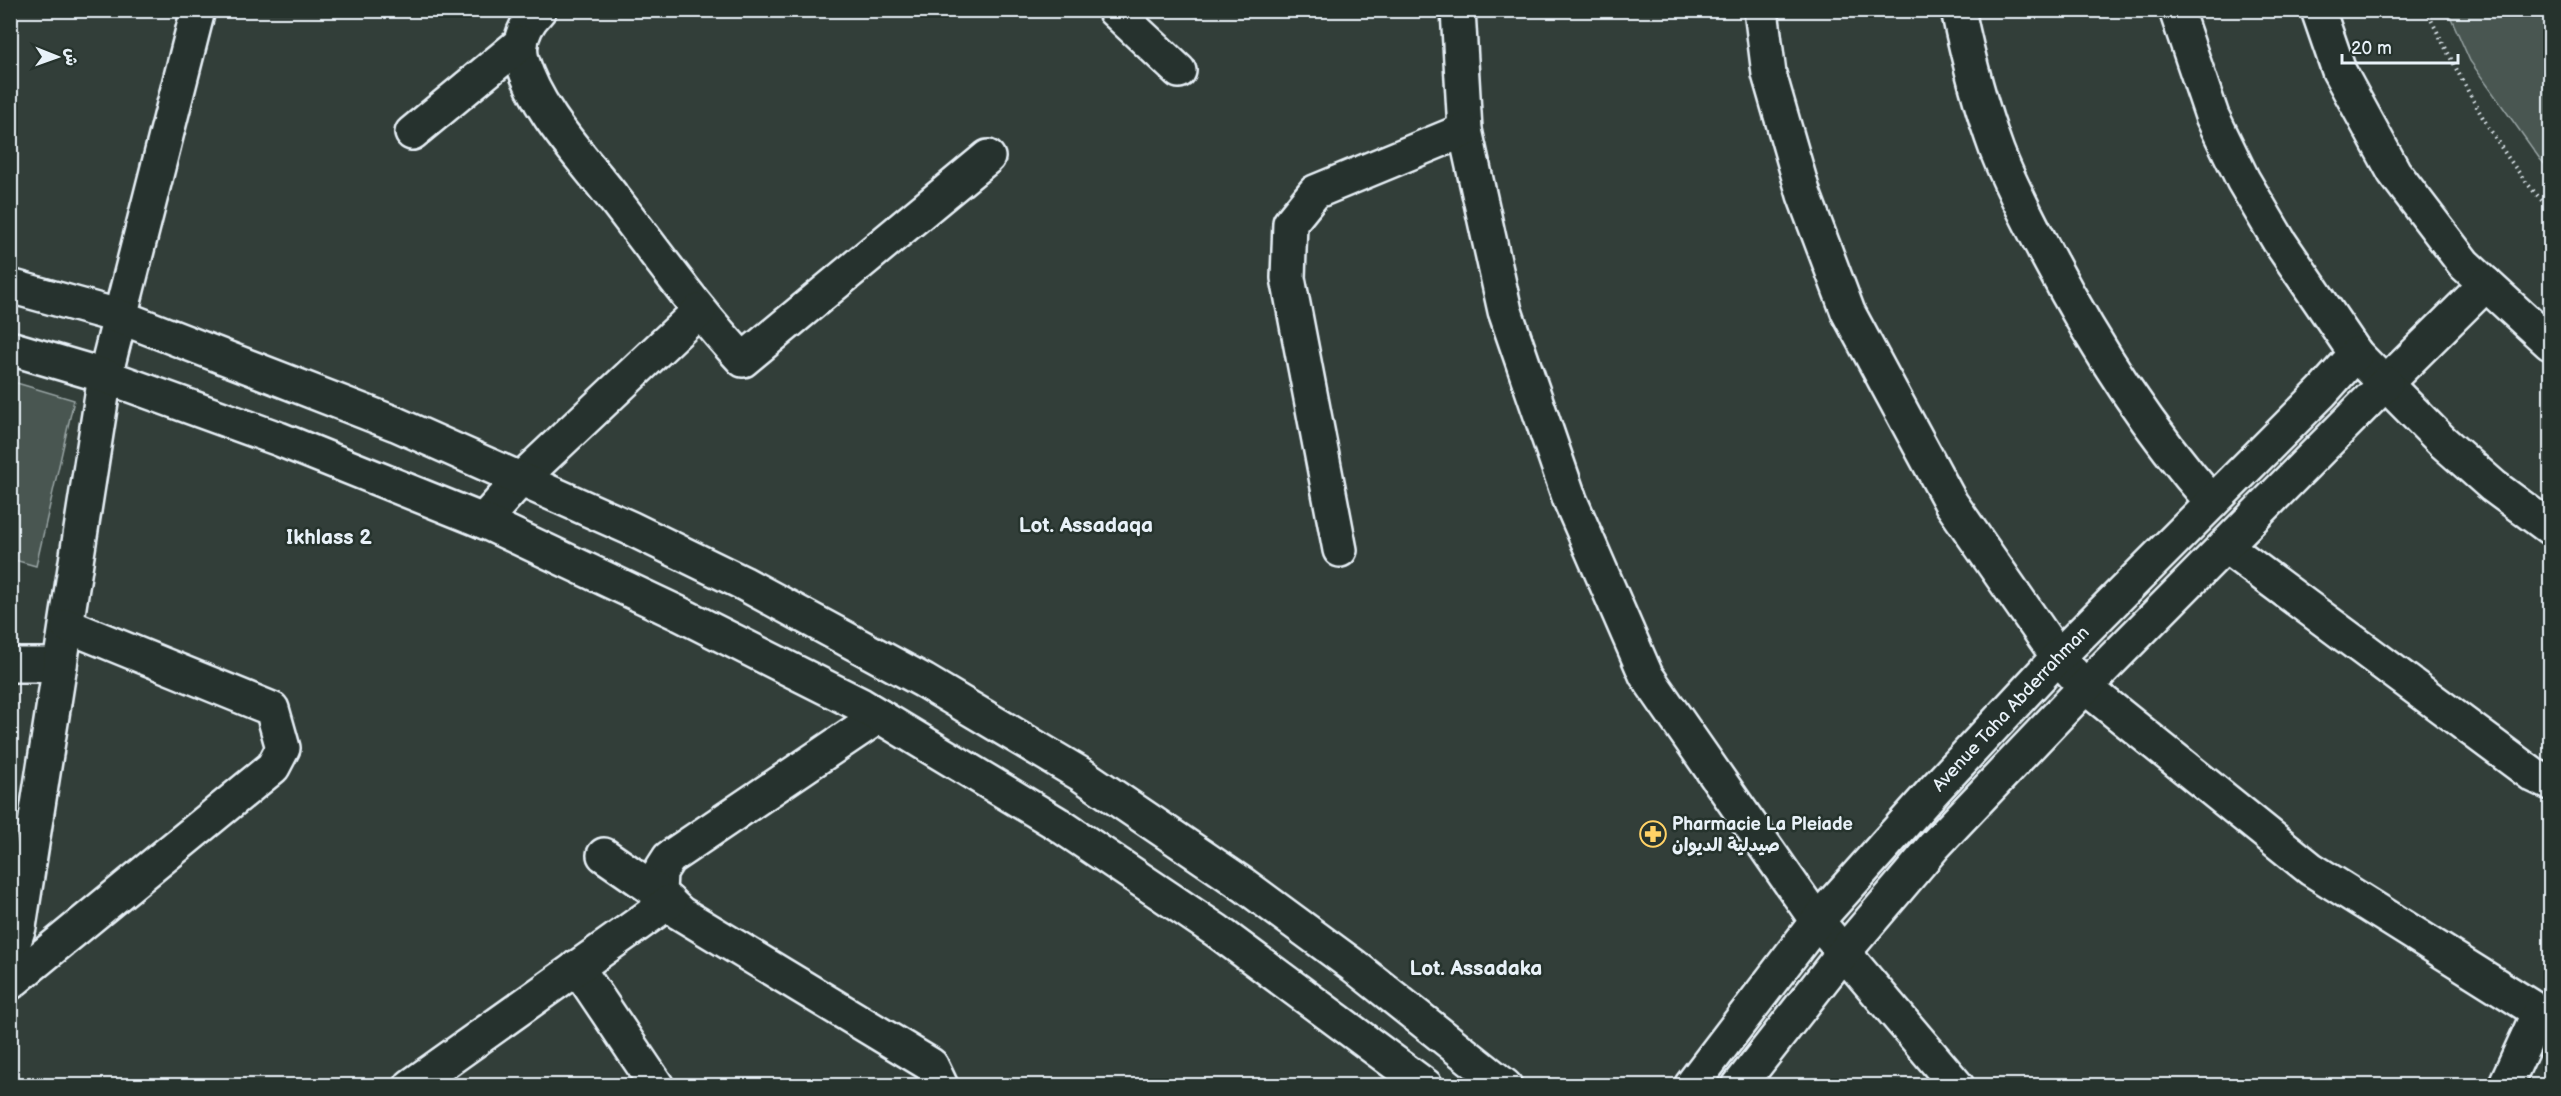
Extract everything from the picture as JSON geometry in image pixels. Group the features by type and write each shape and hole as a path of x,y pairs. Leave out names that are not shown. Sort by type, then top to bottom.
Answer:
{"street":[{"path":"10,954 19,927 68,626 76,551 105,376 118,316 198,10"},
{"path":"539,10 525,26 521,57 527,74 548,112 699,311 743,360 988,157"},
{"path":"1114,10 1179,71"},
{"path":"1458,10 1465,130 1505,311 1570,500 1646,675 1817,921 1957,1086"},
{"path":"1761,10 1769,74 1804,195 1848,312 1951,503 2058,657 2085,687 2311,869 2545,1014 2505,1086"},
{"path":"1958,10 1970,66 1997,151 2031,225 2072,303 2119,380 2169,454 2212,502"},
{"path":"2176,10 2187,50 2212,116 2243,180 2279,241 2356,354 2443,442 2476,471 2550,528"},
{"path":"2318,10 2338,71 2394,172 2464,264 2550,343"},
{"path":"412,133 521,43"},
{"path":"1340,550 1288,278 1290,223 1315,192 1465,130"},
{"name":"Avenue Taha Abderrahman","path":"1739,1086 1844,952 1934,846 2085,687 2486,284"},
{"path":"10,286 118,316 396,424 630,528 743,584 924,681 1082,775 1244,885 1418,1015 1505,1086"},
{"path":"483,521 520,480 699,311"},
{"path":"10,348 105,376 279,439 483,521 678,613 879,716 1058,824 1217,931 1426,1086"},
{"name":"Avenue Taha Abderrahman","path":"1691,1086 1817,921 1935,789 2058,657 2322,392 2356,354"},
{"path":"2225,546 2533,775 2550,783"},
{"path":"10,983 273,766 283,748 272,709 68,626"},
{"path":"10,665 60,665"},
{"path":"664,898 660,872 669,858 879,716"},
{"path":"604,855 664,898 680,913 930,1065 940,1086"},
{"path":"411,1086 577,968 664,898"},
{"path":"577,968 657,1086"}],"path":[{"path":"2426,10 2467,87 2523,181 2550,209"}],"shaded area":[{"path":"2448,11 2550,11 2550,170 2470,61"},
{"path":"10,381 74,400 36,566 11,559"}],"place":[{"name":"Pharmacie La Pleiade صيدلية الديوان","path":"1653,834"}],"district":[{"name":"Lot. Assadaqa","path":"1086,525"},
{"name":"Ikhlass 2","path":"329,537"},
{"name":"Lot. Assadaka","path":"1476,968"}]}
